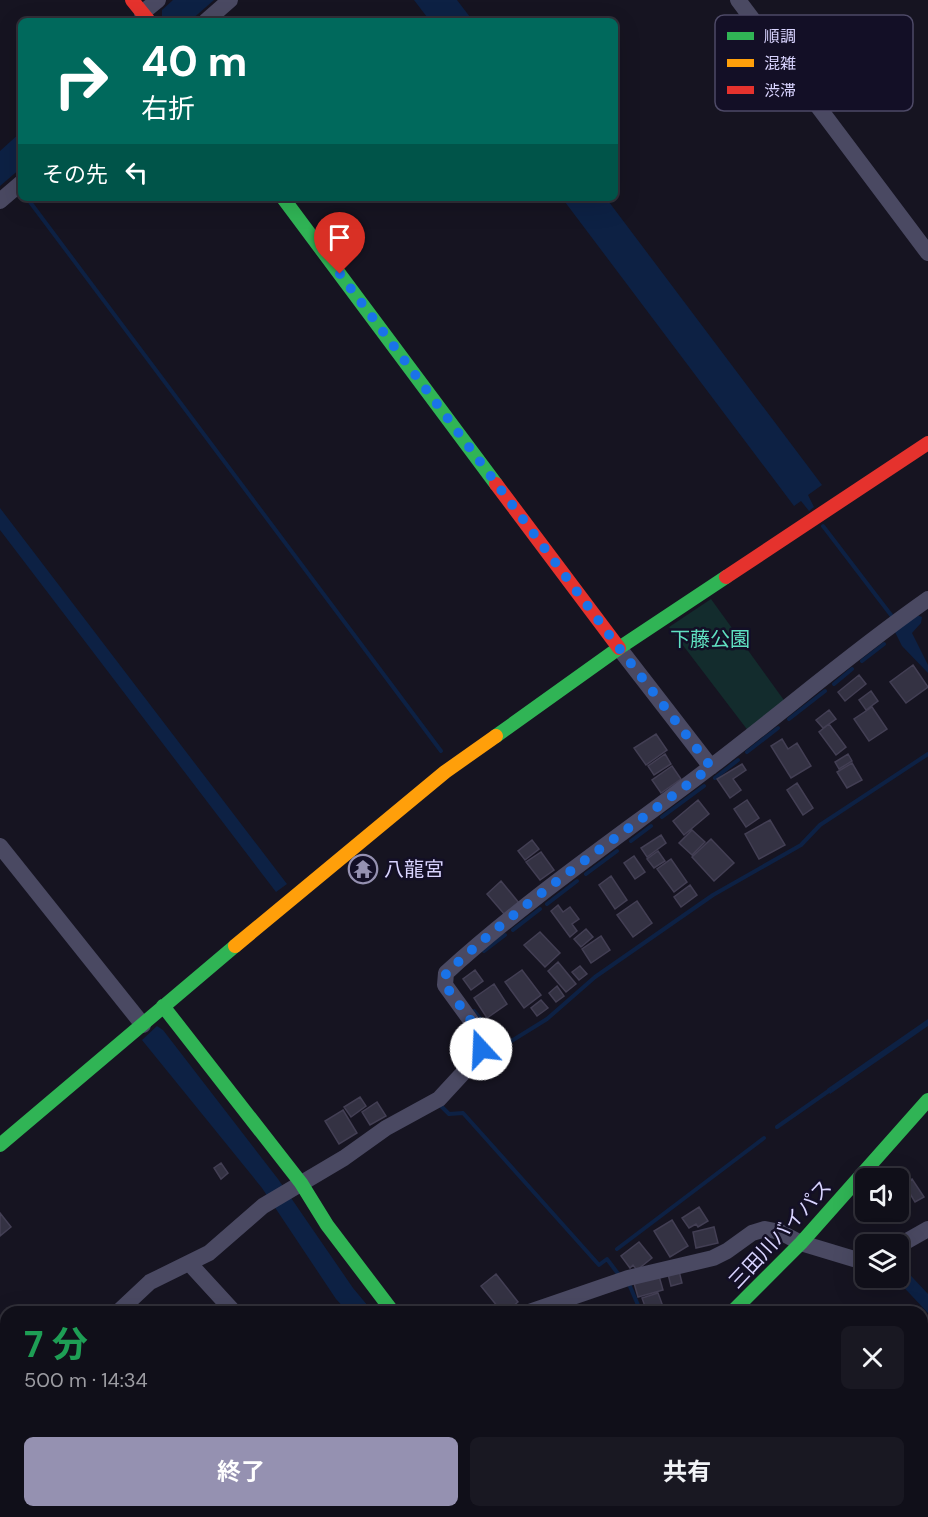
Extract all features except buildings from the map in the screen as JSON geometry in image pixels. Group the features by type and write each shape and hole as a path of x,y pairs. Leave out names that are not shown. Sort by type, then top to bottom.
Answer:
{"main road":[{"path":"286,201 619,648"},
{"path":"0,1145 163,1006 445,772 619,648 928,443"},
{"path":"163,1006 296,1186 388,1306"},
{"name":"三田川バイパス","path":"738,1306 801,1243 928,1100"}],"street":[{"path":"141,11 158,0"},
{"path":"209,18 230,0"},
{"path":"738,0 749,15"},
{"path":"821,111 928,253"},
{"path":"0,201 18,186"},
{"path":"124,1306 150,1282 209,1253 267,1203 344,1158 386,1128 439,1099 475,1060 481,1049 482,1036 445,985 446,973 537,898 928,599"},
{"path":"619,648 711,767"},
{"path":"0,846 143,1025"},
{"path":"546,1306 627,1278 713,1258 752,1233 765,1229 780,1232 801,1243 855,1259"},
{"path":"909,1240 928,1229"},
{"path":"190,1264 228,1306"}],"green space":[{"name":"下藤公園","path":"711,599 786,703 749,732 669,627"}],"water":[{"path":"173,0 214,0 193,18 162,18 162,10"},
{"path":"414,0 457,0 471,18 428,18"},
{"path":"18,135 18,171 0,186 0,151"},
{"path":"564,201 608,201 822,485 808,495 814,507 809,511 801,501 794,506"},
{"path":"0,508 287,884 276,892 0,530"},
{"path":"917,615 922,617 921,623 912,633 928,665 928,673 902,646 895,632"},
{"path":"928,1019 928,1026 830,1094 827,1089"},
{"path":"157,1026 163,1030 278,1179 353,1288 368,1306 342,1306 336,1299 262,1188 142,1040"},
{"path":"909,1274 928,1294 928,1306 921,1306 904,1288 909,1288"}],"waterway":[{"path":"29,201 441,751"},
{"path":"823,526 891,615"},
{"path":"862,661 884,644"},
{"path":"834,684 852,669"},
{"path":"789,719 825,691"},
{"path":"747,752 778,728"},
{"path":"484,1058 547,1019 595,977 713,895 801,845 820,825 928,754"},
{"path":"715,778 738,760"},
{"path":"662,817 704,786"},
{"path":"631,841 651,826"},
{"path":"586,874 617,851"},
{"path":"547,904 577,881"},
{"path":"513,930 540,909"},
{"path":"484,951 505,935"},
{"path":"474,1011 483,1022"},
{"path":"777,1127 830,1090"},
{"path":"441,1106 449,1114 463,1113 599,1265 607,1259 619,1275"},
{"path":"617,1249 764,1138"},
{"path":"629,1284 638,1306"}],"traffic: fast":[{"path":"285,201 496,484"},
{"path":"496,736 619,648 726,577"},
{"path":"0,1145 235,946"},
{"path":"163,1006 301,1183 327,1225 388,1306"},
{"path":"738,1306 801,1243 928,1100"}],"traffic: slow":[{"path":"235,946 445,772 496,736"}],"traffic: jam":[{"path":"132,0 147,18"},
{"path":"726,577 928,443"},
{"path":"496,484 619,648"}],"place":[{"name":"八龍宮","path":"363,869"}],"route":[{"path":"340,274 619,648 711,767 537,898 446,973 445,985 482,1036 481,1049"}]}
